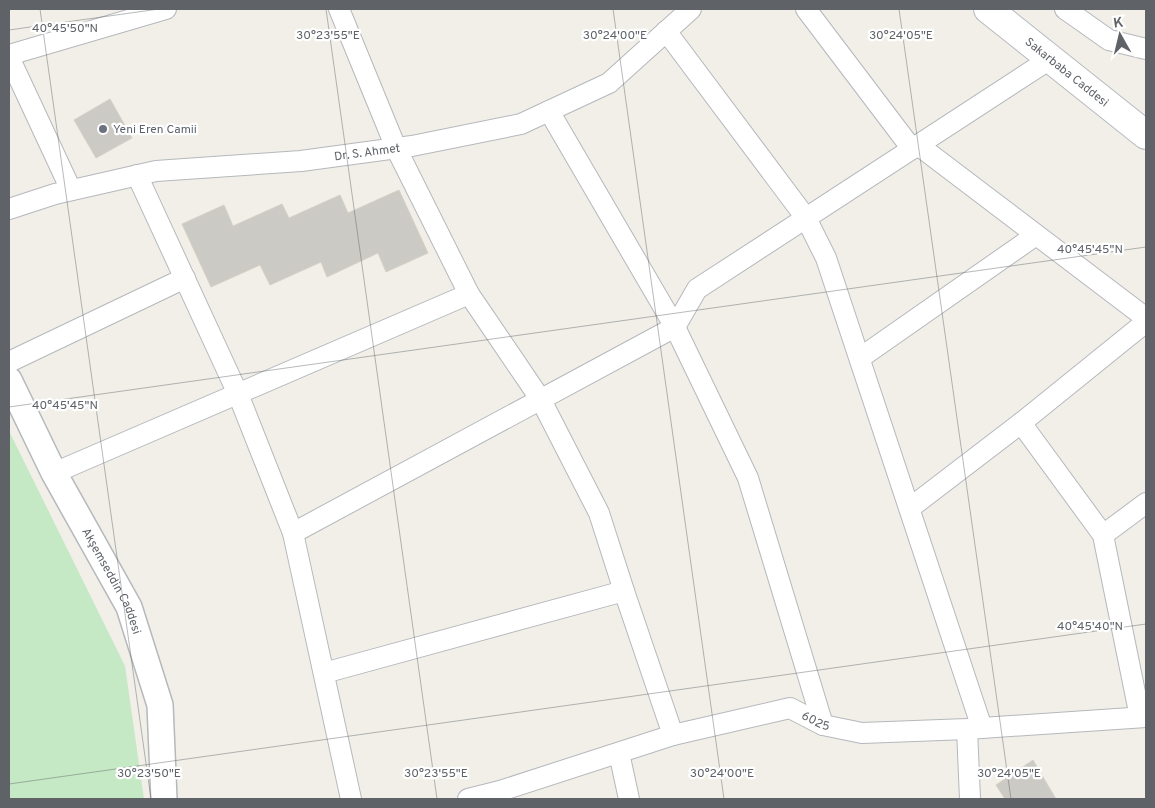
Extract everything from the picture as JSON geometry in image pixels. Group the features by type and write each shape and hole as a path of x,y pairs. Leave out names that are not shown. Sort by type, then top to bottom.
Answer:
{"main road":[{"name":"Sakarbaba Caddesi","path":"988,9 1146,135"},
{"name":"Sakarbaba Caddesi","path":"1017,9 1146,114"}],"street":[{"path":"71,190 9,56 166,9"},
{"path":"339,9 396,148 470,294 541,400 599,513 673,734"},
{"name":"Dr. S. Ahmet","path":"9,209 71,190 156,171 301,161 396,148 521,124 609,83 691,9"},
{"path":"806,9 915,147 1146,318"},
{"path":"1065,9 1109,40 1146,49"},
{"path":"666,31 806,218 826,258 910,508 975,729 970,799"},
{"path":"293,533 675,327 697,289 1050,59"},
{"path":"549,111 675,327 748,478 823,725"},
{"path":"137,175 238,394 293,533 351,799"},
{"path":"860,358 1036,235"},
{"path":"9,362 185,278"},
{"path":"54,473 470,294"},
{"path":"910,508 1021,423 1146,322"},
{"name":"Akşemseddin Caddesi","path":"9,380 54,473 129,607 160,705 164,799"},
{"path":"1021,423 1103,535 1143,717"},
{"path":"1103,535 1146,503"},
{"path":"324,673 624,591"},
{"name":"6025","path":"468,799 619,753 673,734 790,708 823,725 862,733 975,729 1143,717"},
{"path":"619,753 630,799"}],"green space":[{"path":"9,431 125,666 144,799 9,799"}],"building":[{"name":"Yeni Eren Camii","path":"110,99 132,138 96,158 74,120"},
{"path":"399,190 428,253 386,272 378,253 327,277 321,262 270,285 260,265 211,287 182,224 224,205 233,226 282,204 289,218 340,195 348,213"},
{"path":"1033,760 1056,799 1005,799 996,785"}],"place":[{"name":"Yeni Eren Camii","path":"103,129"}]}
